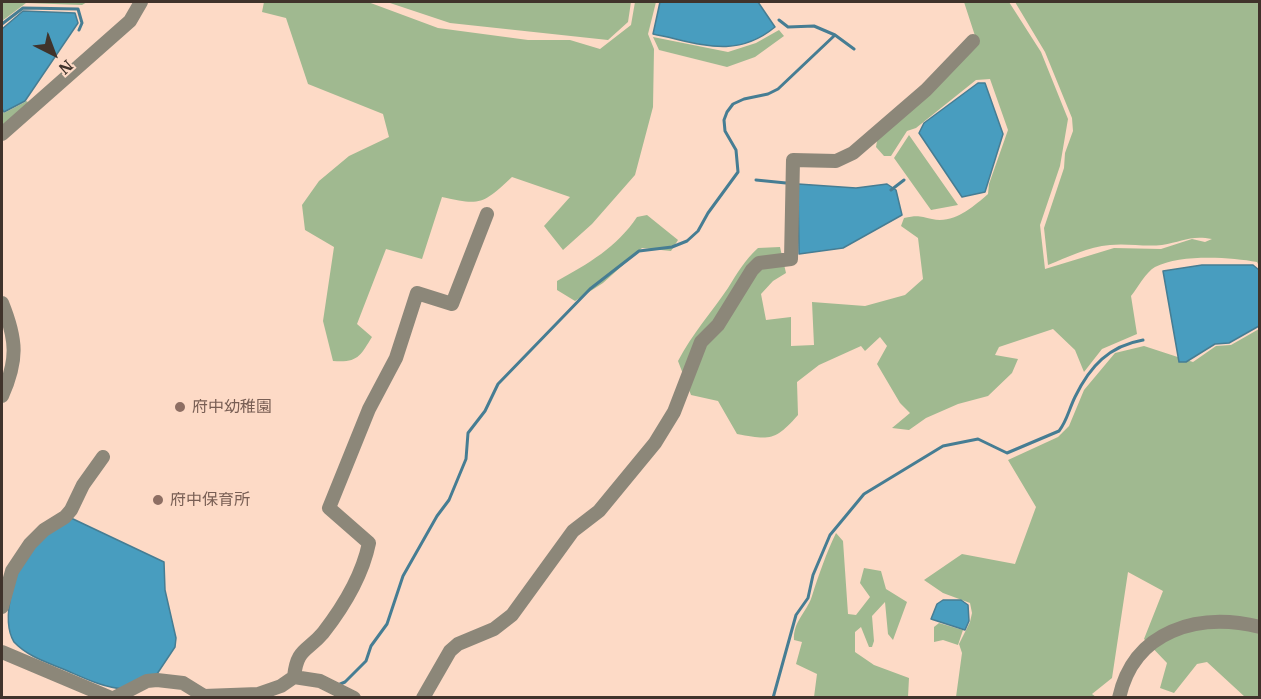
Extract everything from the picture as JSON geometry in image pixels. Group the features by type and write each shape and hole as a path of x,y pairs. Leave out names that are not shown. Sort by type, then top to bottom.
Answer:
{"street":[{"path":"2,134 130,21 141,2"},
{"path":"423,698 450,651 458,644 494,629 512,615 573,531 599,511 655,443 674,412 701,342 718,325 752,270 759,263 791,259 790,182 793,160 836,160 854,153 926,90 973,41"},
{"path":"294,677 296,661 301,651 321,635 350,596 367,554 369,543 329,508 369,409 396,358 417,293 452,304 487,214"},
{"path":"2,303 15,354 10,378 2,396"},
{"path":"2,607 12,571 30,543 71,510 83,485 103,457"},
{"path":"1119,698 1124,676 1135,659 1152,642 1171,632 1197,624 1241,622 1260,627"},
{"path":"2,652 113,698 147,681 183,683 204,696 258,694 280,686 294,677 320,681 354,698"}],"green space":[{"path":"2,2 87,2 82,5 26,3 2,21"},
{"path":"264,2 368,2 438,28 528,40 570,40 600,49 631,25 635,2 656,2 648,34 654,49 653,107 635,175 592,224 563,250 544,226 570,197 512,177 487,198 474,202 442,197 422,259 386,249 357,324 372,337 357,357 348,361 333,361 323,321 334,247 305,230 302,205 319,181 349,156 389,137 383,114 308,84 286,18 262,12"},
{"path":"387,2 631,2 628,22 608,40 450,23"},
{"path":"964,2 1009,2 1041,52 1068,119 1060,166 1040,225 1045,269 1114,248 1161,249 1192,239 1205,242 1212,239 1192,238 1155,245 1102,246 1048,265 1044,228 1064,168 1065,153 1073,131 1072,118 1045,52 1015,2 1259,2 1259,266 1257,262 1246,260 1191,258 1155,267 1145,276 1131,296 1137,334 1102,349 1084,372 1075,350 1053,329 999,347 995,355 1018,359 1012,373 988,396 958,404 926,418 909,430 892,428 910,413 900,403 877,364 887,346 880,337 865,351 861,346 819,365 797,382 798,415 783,430 765,437 737,434 718,401 691,395 678,361 749,257 758,248 780,247 786,273 773,281 761,294 766,320 791,317 791,346 814,345 812,302 865,306 905,295 923,279 918,238 901,226 904,218 918,216 940,220 955,217 988,194 989,184 1008,130 990,79 976,80 916,128 907,131 891,156 884,156 876,147 878,135 977,42"},
{"path":"779,30 784,36 755,57 727,67 659,50 653,37 728,52 756,43"},
{"path":"27,101 28,103 2,127 2,111 4,113"},
{"path":"909,135 958,205 931,210 894,158"},
{"path":"647,215 678,240 671,251 642,248 603,283 575,301 557,290 557,281 611,246 637,217"},
{"path":"1259,329 1259,697 1245,697 1207,662 1197,664 1174,693 1160,688 1167,663 1144,639 1163,591 1128,572 1112,678 1092,694 1096,697 956,697 962,653 959,644 970,622 972,613 970,603 943,593 924,580 962,554 1015,564 1036,507 1008,460 1058,437 1069,426 1084,390 1115,353 1144,346 1193,362 1216,346 1231,345"},
{"path":"836,533 843,541 848,614 856,615 870,597 860,583 864,568 881,571 886,589 907,602 893,640 888,634 885,602 872,616 874,641 872,647 869,647 861,627 855,632 855,652 874,665 909,678 908,697 814,697 817,674 796,664 802,642 794,640 794,633 810,602"},
{"path":"939,623 963,630 958,645 943,640 934,642 934,627"}],"water":[{"path":"660,2 758,2 775,27 760,37 731,46 701,44 653,34"},
{"path":"23,11 75,13 78,23 25,101 4,112 2,109 2,29"},
{"path":"978,83 985,83 1003,134 985,192 962,197 919,133 924,123"},
{"path":"798,184 856,188 887,184 896,190 902,215 843,248 799,254"},
{"path":"1202,265 1253,265 1259,270 1259,326 1229,343 1215,344 1186,362 1179,362 1163,271"},
{"path":"71,518 164,562 165,590 176,638 175,647 157,674 124,689 93,682 37,658 14,642 10,632 9,607 15,579 26,554 42,537"},
{"path":"943,600 961,600 968,605 969,621 965,630 931,619 937,604"}],"waterway":[{"path":"2,24 23,8 78,9 82,23 79,30"},
{"path":"779,20 788,27 814,26 835,35"},
{"path":"338,685 345,682 366,661 371,646 387,624 403,576 437,516 449,500 466,459 468,433 485,411 498,384 590,289 639,251 672,247 687,241 698,231 708,213 738,172 736,150 725,131 724,120 733,104 778,89 835,35 854,49"},
{"path":"756,180 786,183"},
{"path":"891,190 904,180"},
{"path":"773,698 796,615 808,598 813,575 830,535 864,494 943,446 978,439 1007,453 1059,431 1081,386 1094,367 1110,352 1143,340"}],"place":[{"name":"府中幼稚園","path":"180,407"},
{"name":"府中保育所","path":"158,500"}]}
